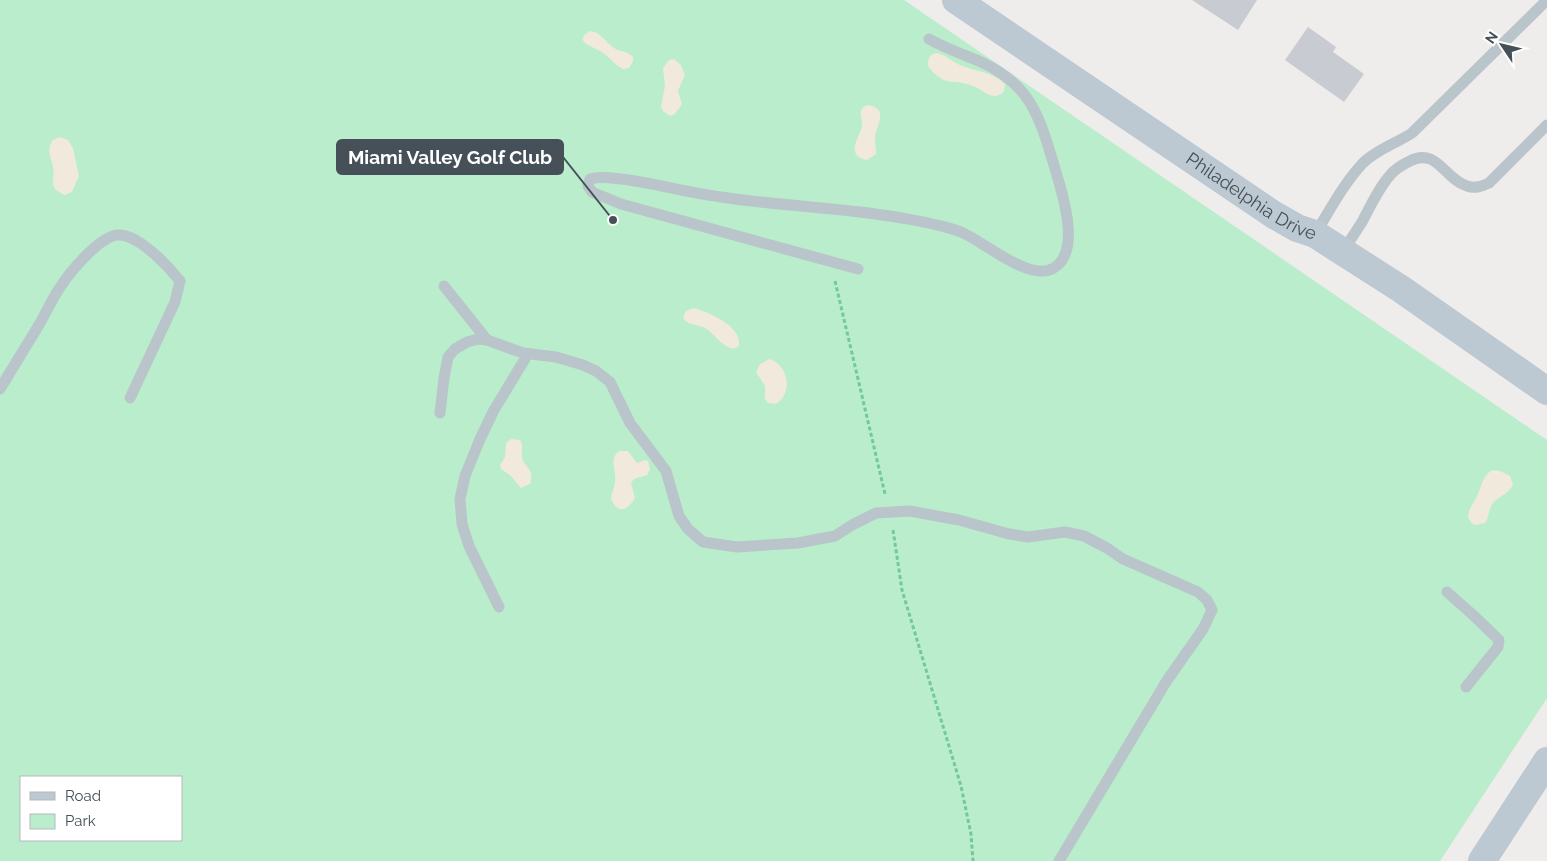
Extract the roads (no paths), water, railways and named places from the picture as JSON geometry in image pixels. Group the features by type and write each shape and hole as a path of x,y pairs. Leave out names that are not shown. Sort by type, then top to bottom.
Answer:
{"main road":[{"name":"Philadelphia Drive","path":"956,0 1274,215 1297,228 1315,234 1400,289 1547,391"},
{"path":"1482,861 1547,761"}],"lane":[{"path":"1315,234 1363,163 1378,151 1396,144 1412,133 1547,0"},
{"path":"858,269 621,204 592,192 588,186 590,179 598,177 621,179 768,204 872,213 929,222 963,233 1002,256 1031,270 1041,273 1051,270 1060,264 1065,256 1069,231 1063,197 1039,120 1027,98 1015,83 980,62 942,47 929,39"},
{"path":"1342,251 1392,173 1407,162 1414,158 1432,159 1466,186 1478,187 1489,183 1547,125"},
{"path":"1396,144 1407,162"},
{"path":"0,388 61,285 82,260 100,244 111,236 120,235 134,239 170,268 180,281 175,302 130,398"},
{"path":"444,286 487,340"},
{"path":"440,413 448,357 455,349 466,342 487,340 528,354 556,357 583,364 610,382 630,424 666,471 679,516 688,529 703,542 737,546 798,544 835,536 876,513 910,511 958,520 1009,534 1028,536 1065,532 1084,536 1123,559 1198,592 1212,610 1203,629 1166,682 1059,861"},
{"path":"500,607 469,546 462,524 460,499 465,476 480,439 494,410 528,354"},
{"path":"1447,592 1499,640 1498,647 1466,687"}],"place":[{"name":"Miami Valley Golf Club","path":"613,220"}]}
